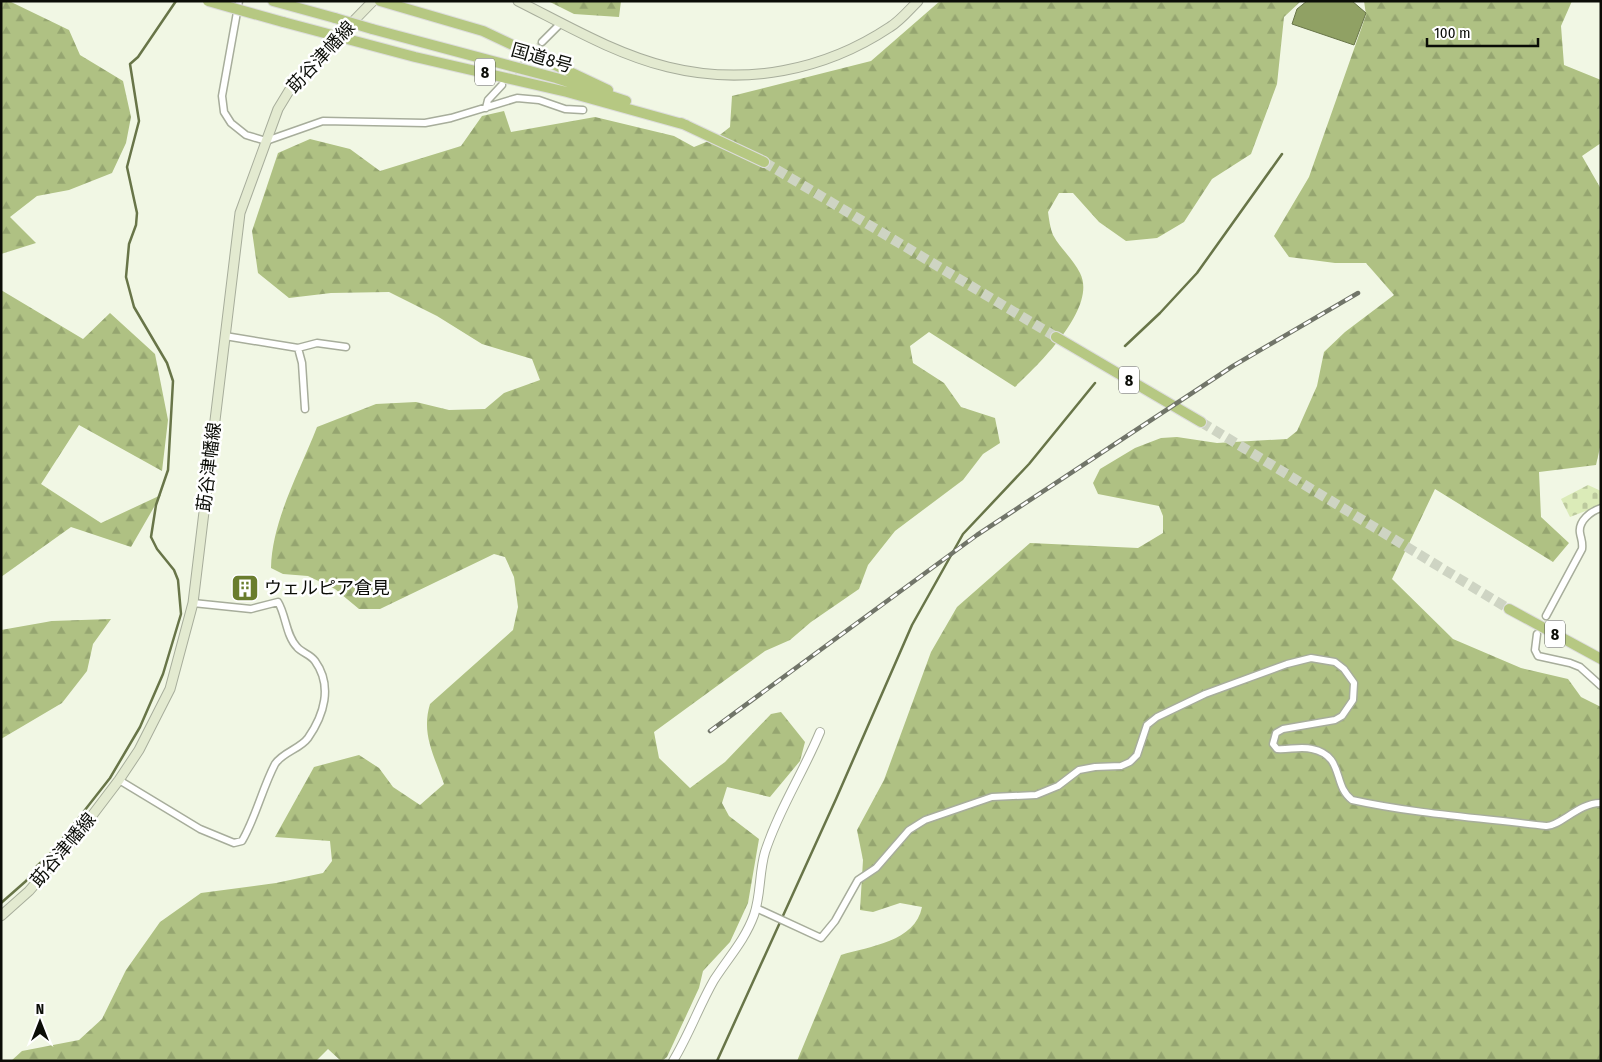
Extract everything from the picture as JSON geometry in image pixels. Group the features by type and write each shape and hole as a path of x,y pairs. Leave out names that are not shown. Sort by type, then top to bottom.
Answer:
{"highway":[{"name":"8","path":"208,1 337,38 567,92 686,125"},
{"name":"国道8号","path":"273,1 556,78 686,125 764,162"},
{"name":"8","path":"380,1 483,31 605,87 615,98"},
{"name":"8","path":"1056,337 1201,422"},
{"name":"8","path":"1509,609 1601,659"}],"main road":[{"name":"莇谷津幡線","path":"1,916 29,891 75,838 119,780 139,750 170,690 193,603 240,213 266,141 286,94 372,1"},
{"path":"518,1 622,51 668,67 710,75 749,75 790,71 838,56 892,26 918,1"}],"street":[{"path":"239,1 222,96 224,112 230,123 246,135 266,141 323,121 425,123 451,118 517,98 538,100 565,109 583,110"},
{"path":"542,42 561,23"},
{"path":"486,108 488,100 502,86"},
{"path":"225,336 298,348 317,343 346,347"},
{"path":"298,348 302,363 306,409"},
{"path":"1546,616 1582,549 1583,541 1580,533 1583,521 1591,513 1601,508"},
{"path":"119,780 200,829 234,844 242,841 251,825 276,763 306,740 323,712 325,693 322,675 315,660 297,648 278,602 251,609 193,603"},
{"path":"1536,634 1534,650 1538,656 1580,667 1601,686"},
{"path":"756,908 821,938 835,921 858,880 876,868 909,830 925,820 992,796 1036,794 1058,786 1079,770 1130,762 1137,755 1147,725 1158,717 1205,694 1286,664 1312,658 1335,662 1344,669 1354,683 1353,700 1342,716 1335,720 1283,729 1276,733 1274,744 1277,749 1310,748 1322,753 1335,763 1344,794 1352,800 1426,813 1548,826 1590,802 1601,803"},
{"path":"673,1061 688,1036 704,998 742,940 756,908 764,854 791,788 805,767 820,732"}],"green space":[{"path":"1,1 9,1 69,30 80,55 123,81 131,117 126,143 112,173 69,190 37,196 10,217 36,243 1,254"},
{"path":"548,1 621,1 619,17 574,14"},
{"path":"940,1 1301,1 1284,17 1277,84 1251,154 1212,179 1184,222 1157,238 1126,241 1099,222 1073,193 1059,193 1048,212 1050,224 1056,240 1080,273 1083,287 1081,302 1063,335 1015,387 929,332 910,346 913,363 944,383 961,407 995,418 1000,443 983,454 963,480 895,531 868,565 859,589 811,622 790,640 765,651 654,732 659,758 690,788 725,762 771,714 781,712 805,742 800,761 770,797 727,787 722,803 729,816 759,839 748,903 730,942 703,971 699,988 667,1057 662,1061 341,1061 328,1049 316,1061 11,1061 22,1051 79,1040 102,1019 126,970 160,922 201,893 276,883 323,873 332,861 330,841 275,837 314,767 359,755 379,768 393,787 420,805 444,784 428,735 427,725 430,704 513,630 518,607 514,577 505,557 494,554 380,609 359,609 335,589 308,576 283,574 271,568 276,532 288,496 317,427 376,404 416,402 449,410 485,409 504,393 540,380 532,359 482,344 437,316 389,292 331,293 289,298 258,273 252,231 278,153 310,139 350,149 380,171 461,146 482,116 504,111 511,132 595,117 674,136 694,147 716,138 730,127 732,96 871,61"},
{"path":"1364,1 1572,1 1561,26 1564,65 1601,80 1601,143 1582,156 1601,189 1601,443 1596,465 1539,472 1541,517 1569,543 1553,562 1435,489 1392,579 1453,639 1521,668 1568,679 1581,697 1601,707 1601,1061 797,1061 841,955 890,941 910,928 918,919 922,907 900,903 873,912 860,910 863,860 857,830 884,780 931,652 957,607 1030,543 1138,548 1163,533 1163,516 1159,506 1098,494 1093,483 1100,469 1135,448 1161,438 1177,437 1217,443 1287,439 1297,431 1317,386 1324,352 1345,332 1394,295 1366,263 1335,263 1289,257 1274,236 1309,177 1366,15"},
{"path":"1,290 83,339 110,313 155,354 168,420 162,471 79,425 41,484 101,523 161,495 131,547 71,527 1,577"},
{"path":"1588,485 1601,491 1601,505 1570,517 1561,499"},
{"path":"111,619 93,644 87,671 62,703 1,739 1,630 52,621"}],"shaded area":[{"path":"1307,1 1352,1 1366,13 1354,45 1292,24 1297,9"}],"waterway":[{"path":"1,903 26,881 37,866 52,852 110,778 140,727 163,674 181,614 178,580 174,570 157,549 151,537 156,505 168,470 173,381 167,363 134,307 126,277 129,244 136,225 137,213 127,167 139,121 130,64 138,57 176,1"},
{"path":"1125,346 1160,313 1197,273 1282,154"},
{"path":"717,1061 836,799 912,625 963,534 1029,464 1095,383"}],"tunnel":[{"path":"508,79 542,42"},
{"path":"764,162 1056,337"},
{"path":"1201,422 1509,609"}],"railway":[{"path":"710,731 977,535 1233,366 1358,293"}],"place":[{"name":"ウェルピア倉見","path":"245,588"}]}
